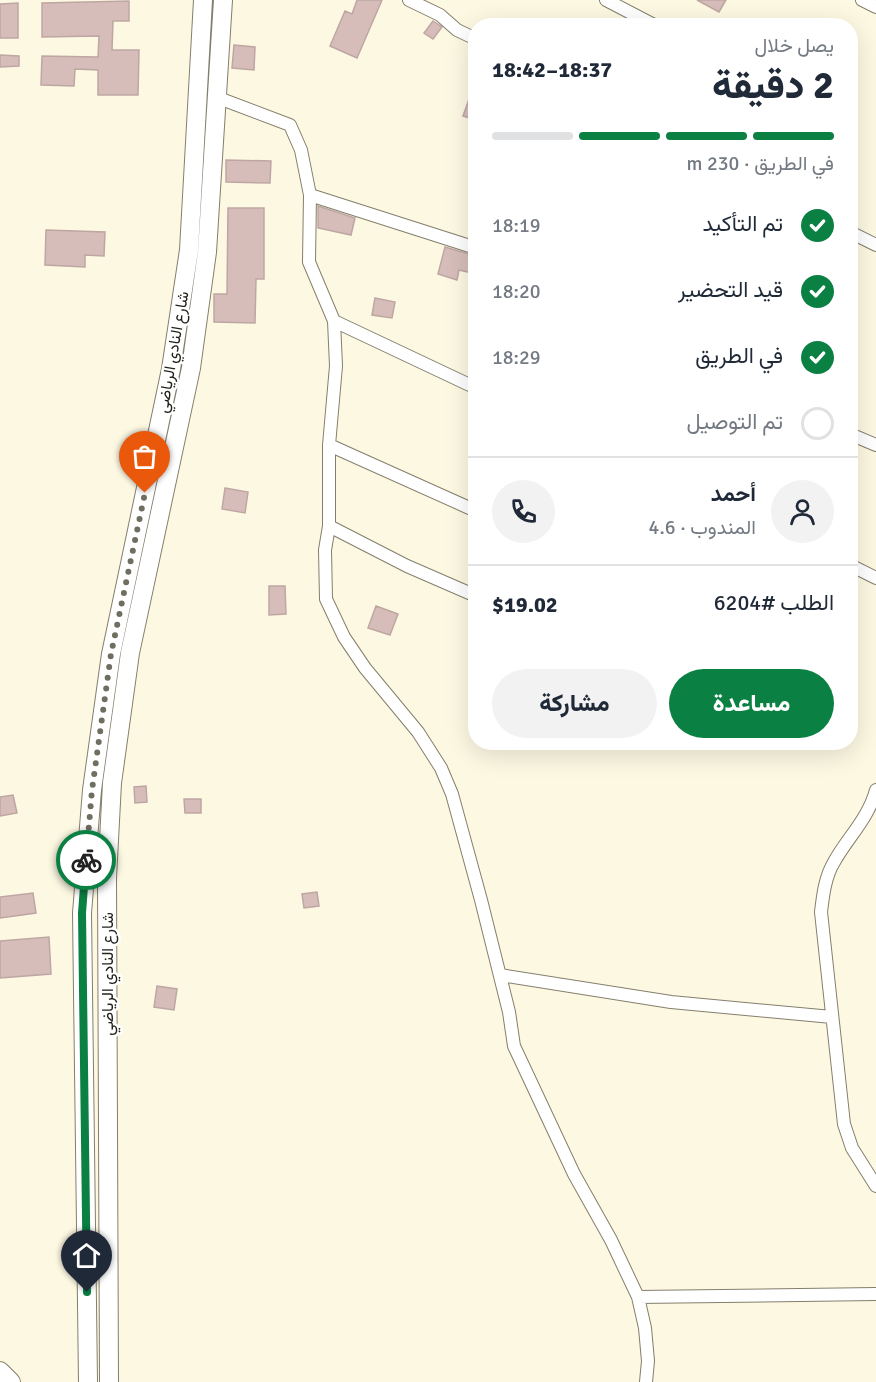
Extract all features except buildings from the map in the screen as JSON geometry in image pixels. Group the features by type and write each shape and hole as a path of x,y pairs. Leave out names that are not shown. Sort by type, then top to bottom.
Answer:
{"main road":[{"name":"شارع النادي الرياضي","path":"109,1382 107,878 117,736 130,653 191,368 198,251 203,0"},
{"name":"شارع النادي الرياضي","path":"88,1382 82,913 93,780 111,654 198,251 216,97 223,0"},
{"path":"165,401 183,405"},
{"path":"84,1036 107,1034"},
{"path":"86,1225 108,1223"},
{"path":"0,1371 11,1382"}],"street":[{"path":"409,0 440,15 468,35"},
{"path":"606,0 641,18"},
{"path":"862,0 876,8"},
{"path":"216,97 290,125 301,150 310,195 309,262 334,321 336,366 329,445 329,526 325,550 326,599 344,637 359,660 418,732 441,768 452,794 500,975 514,1046 574,1174 611,1240 639,1297 648,1361 646,1382"},
{"path":"310,195 468,245"},
{"path":"858,236 876,246"},
{"path":"334,321 468,384"},
{"path":"858,438 876,446"},
{"path":"329,445 468,507"},
{"path":"329,526 407,566 468,593"},
{"path":"858,570 876,578"},
{"path":"876,793 865,818 833,863 825,886 821,912 844,1124 852,1148 876,1186"},
{"path":"500,975 671,1002 832,1017"},
{"path":"639,1297 876,1294"}],"way so far":[{"path":"86,860 92,790 111,654 145,493"}],"route":[{"path":"86,860 82,913 87,1292"}]}
